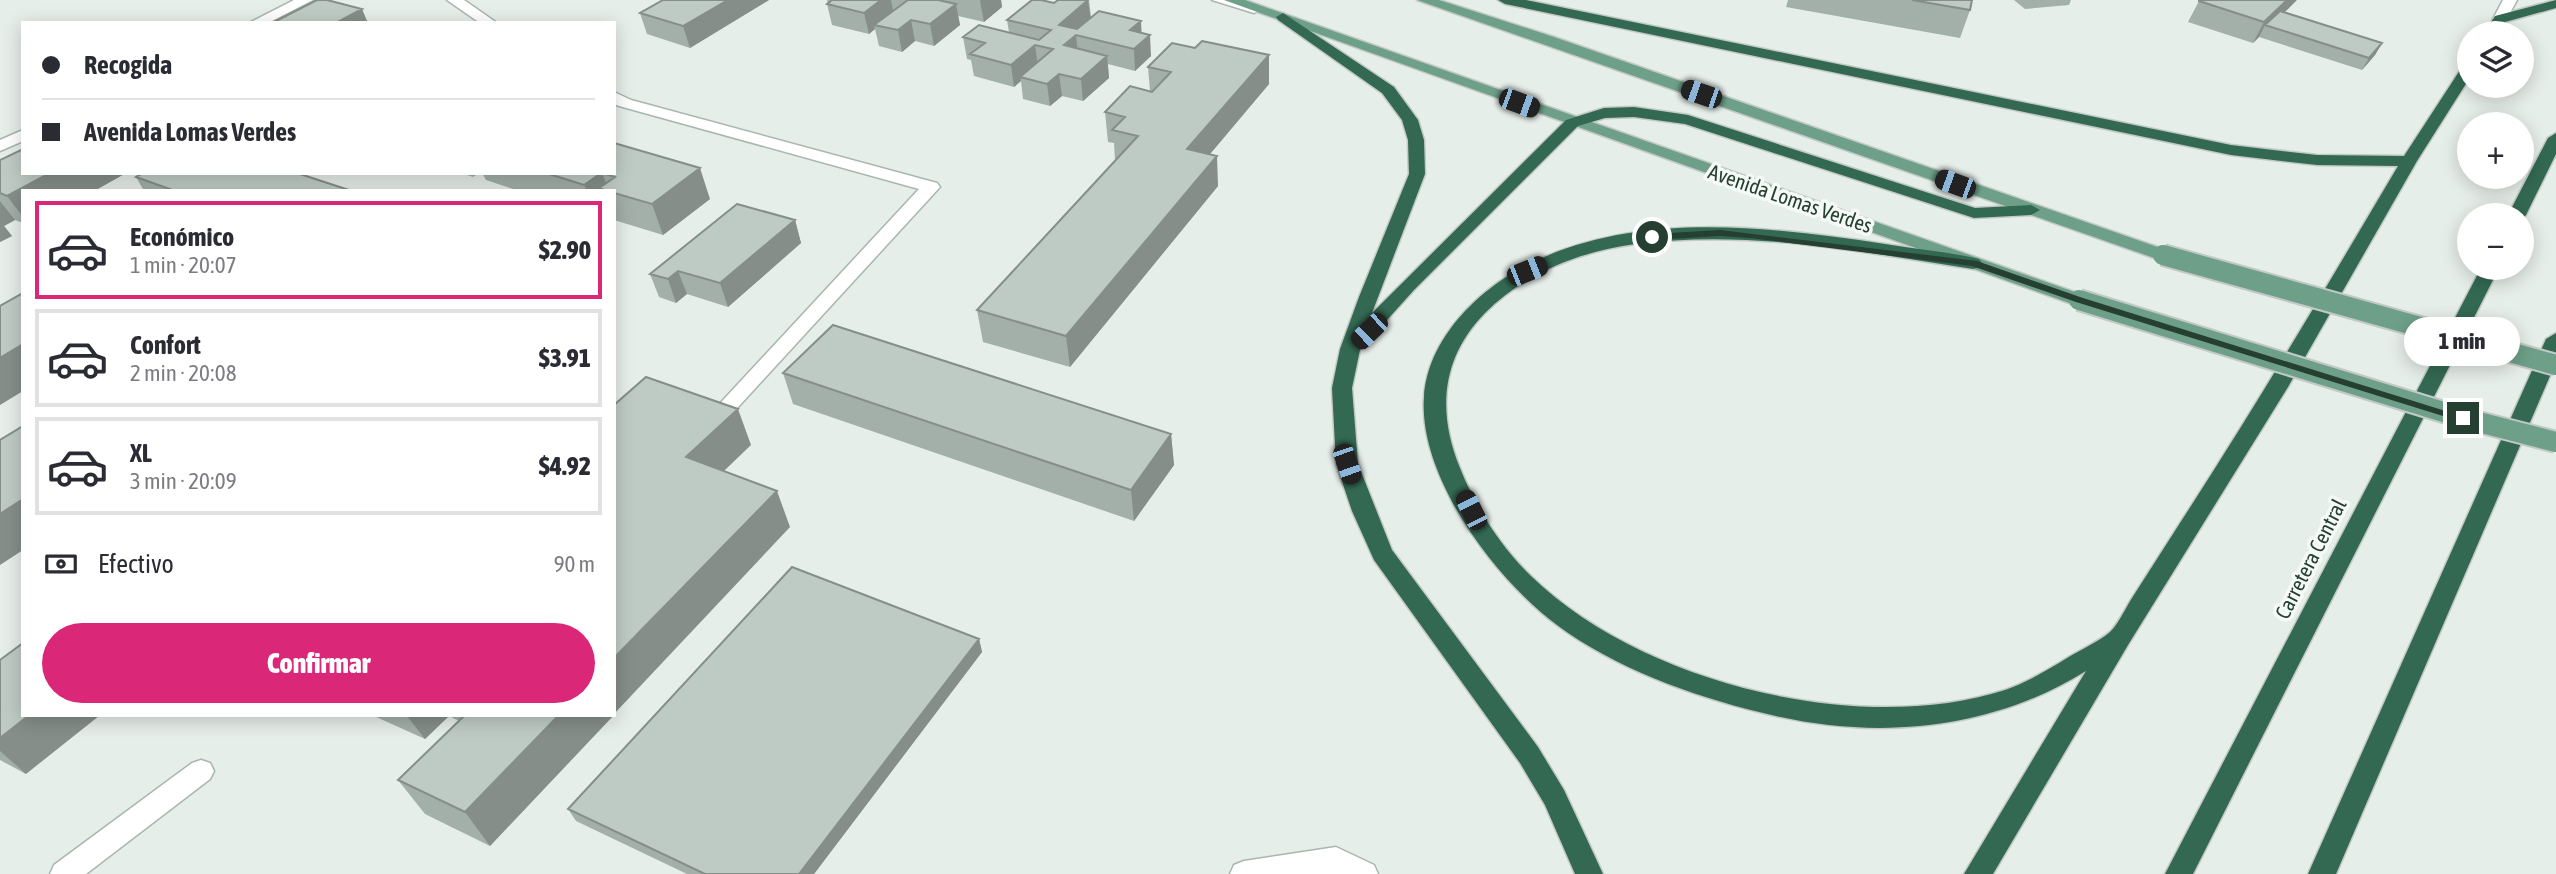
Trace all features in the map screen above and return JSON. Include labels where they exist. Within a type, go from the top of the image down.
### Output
[{"type":"highway","points":[[1505,0],[2231,150],[2317,160],[2409,161]]},
{"type":"highway","points":[[2500,19],[2556,4]]},
{"type":"highway","points":[[1283,17],[1388,90],[1410,120],[1416,140],[1417,174],[1350,349],[1342,388],[1347,464],[1382,554],[1529,755],[1555,798],[1589,874]]},
{"type":"highway","points":[[1978,874],[2119,638],[2278,387],[2409,161],[2457,86]]},
{"type":"highway","points":[[1350,349],[1407,286],[1572,122],[1604,113],[1634,112],[1688,120],[1974,213],[2031,210]]},
{"type":"highway","points":[[2523,203],[2556,138]]},
{"type":"highway","points":[[1973,263],[1806,241],[1720,233],[1615,242],[1556,259],[1527,271],[1501,289],[1465,324],[1448,352],[1434,395],[1437,426],[1447,464],[1480,528],[1506,564],[1542,598],[1590,635],[1697,685],[1744,699],[1793,711],[1860,719],[1972,708],[2007,699],[2041,684],[2119,638]]},
{"type":"highway","name":"Carretera Central","points":[[2179,874],[2484,280]]},
{"type":"highway","points":[[2322,874],[2556,339]]},
{"type":"main road","name":"Avenida Lomas Verdes","points":[[1231,0],[2079,300],[2463,418],[2556,442]]},
{"type":"main road","points":[[1424,0],[1549,40],[2163,255],[2556,365]]},
{"type":"street","points":[[260,21],[306,0]]},
{"type":"street","points":[[454,0],[488,21]]},
{"type":"street","points":[[1219,0],[1254,9]]},
{"type":"street","points":[[2500,19],[2510,0]]},
{"type":"street","points":[[616,98],[625,103],[931,187],[722,412]]},
{"type":"street","points":[[0,146],[21,136]]},
{"type":"street","points":[[64,874],[201,771]]},
{"type":"street","points":[[1244,874],[1336,859],[1364,874]]},
{"type":"building","points":[[317,0],[362,9],[340,21],[276,21]]},
{"type":"building","points":[[663,0],[728,0],[683,26],[640,13]]},
{"type":"building","points":[[832,0],[881,0],[864,13],[827,4]]},
{"type":"building","points":[[908,0],[938,0],[956,4],[930,24],[911,20],[898,30],[874,25]]},
{"type":"building","points":[[1032,0],[1054,3],[1058,0],[1088,0],[1059,25],[1077,29],[1099,11],[1141,21],[1130,30],[1150,35],[1134,49],[1076,35],[1064,45],[1107,56],[1081,79],[1059,74],[1047,84],[1020,77],[1053,49],[1035,45],[1011,65],[970,54],[985,43],[963,37],[979,25],[1039,40],[1051,30],[1007,20]]},
{"type":"building","points":[[1912,0],[1972,0],[1970,10]]},
{"type":"building","points":[[2199,0],[2287,0],[2264,22]]},
{"type":"building","points":[[2280,11],[2382,43],[2369,58],[2265,25]]},
{"type":"building","points":[[1202,41],[1269,55],[1187,149],[1217,156],[1066,336],[977,310],[1138,136],[1112,130],[1125,117],[1105,112],[1130,86],[1152,92],[1171,72],[1148,67],[1172,43],[1195,48]]},
{"type":"building","points":[[616,144],[700,168],[652,204],[616,194],[616,189],[599,188],[615,177],[609,175],[616,175]]},
{"type":"building","points":[[21,150],[21,175],[46,175],[7,196],[0,193],[0,160]]},
{"type":"building","points":[[303,175],[346,189],[169,189],[136,177]]},
{"type":"building","points":[[552,175],[598,175],[584,185]]},
{"type":"building","points":[[737,204],[795,220],[720,283],[678,271],[668,279],[650,274]]},
{"type":"building","points":[[21,294],[21,345],[0,358],[0,306]]},
{"type":"building","points":[[833,325],[1171,434],[1131,490],[783,373]]},
{"type":"building","points":[[646,377],[738,409],[686,457],[777,491],[616,656],[616,403]]},
{"type":"building","points":[[21,427],[21,500],[0,514],[0,440]]},
{"type":"building","points":[[792,567],[979,639],[799,874],[705,874],[568,809]]},
{"type":"building","points":[[21,644],[21,717],[27,717],[0,738],[0,660]]},
{"type":"building","points":[[463,717],[557,717],[465,812],[398,780]]},
{"type":"route","points":[[1652,237],[1720,233],[1750,235],[1973,263],[2079,300],[2463,418]]}]
